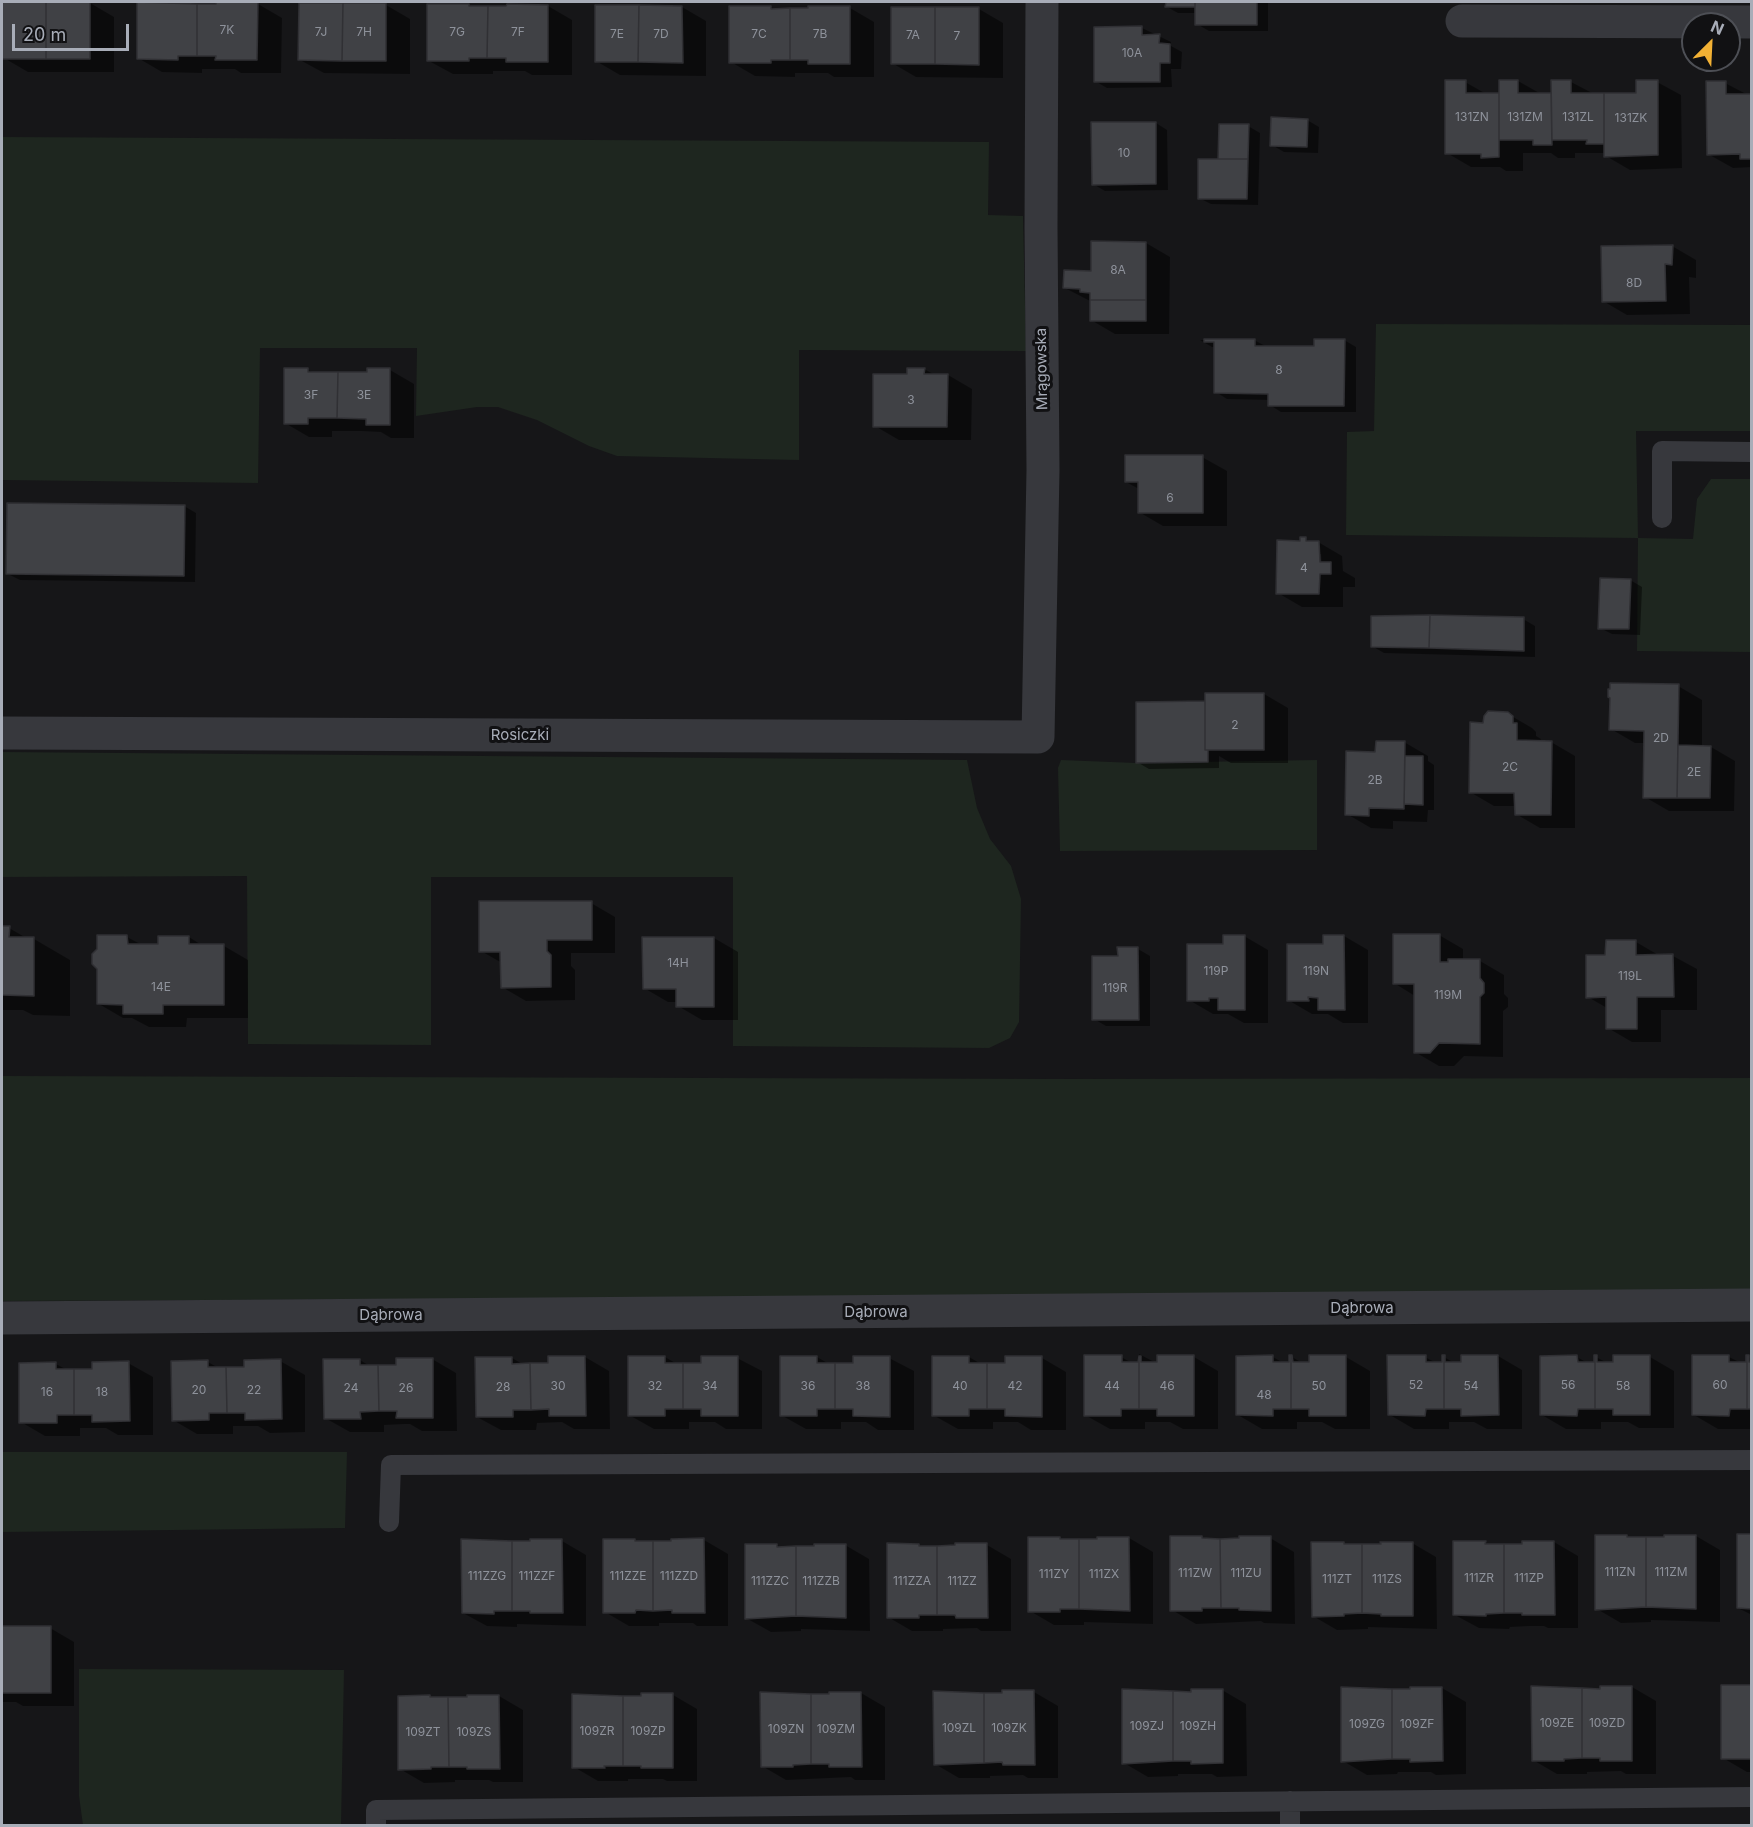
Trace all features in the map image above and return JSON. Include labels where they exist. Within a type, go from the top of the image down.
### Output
[{"type":"street","name":"Mrągowska","points":[[1038,737],[1043,470],[1042,2]]},
{"type":"street","points":[[1462,21],[1752,22]]},
{"type":"street","name":"Rosiczki","points":[[2,733],[1038,737]]},
{"type":"street","name":"Dąbrowa","points":[[2,1318],[1752,1305]]},
{"type":"lane","points":[[1662,518],[1662,451],[1752,452]]},
{"type":"lane","points":[[389,1522],[391,1465],[1752,1460]]},
{"type":"lane","points":[[376,1826],[376,1810],[1752,1797]]},
{"type":"lane","points":[[1290,1801],[1290,1826]]},
{"type":"shaded area","points":[[2,137],[989,142],[988,215],[1023,216],[1026,351],[799,350],[799,460],[617,456],[589,446],[537,420],[498,407],[477,407],[416,416],[417,348],[260,348],[258,483],[2,480]]},
{"type":"shaded area","points":[[1376,324],[1751,325],[1751,431],[1636,431],[1638,538],[1346,535],[1347,432],[1374,431]]},
{"type":"shaded area","points":[[1711,479],[1751,479],[1751,652],[1637,651],[1638,538],[1693,539],[1697,499]]},
{"type":"shaded area","points":[[2,752],[967,760],[977,808],[990,839],[1011,866],[1021,899],[1019,1022],[1010,1038],[989,1048],[733,1046],[733,877],[431,877],[431,1045],[248,1044],[247,876],[2,877]]},
{"type":"shaded area","points":[[1061,760],[1136,763],[1317,760],[1317,850],[1060,851],[1058,768]]},
{"type":"shaded area","points":[[2,1076],[1751,1078],[1751,1293],[2,1301]]},
{"type":"shaded area","points":[[2,1452],[347,1452],[345,1528],[2,1532]]},
{"type":"shaded area","points":[[79,1669],[344,1670],[341,1825],[83,1825],[79,1796]]},
{"type":"building","points":[[2,2],[46,2],[46,59],[2,59]]},
{"type":"building","points":[[46,2],[90,2],[90,59],[46,59]]},
{"type":"building","points":[[137,2],[197,4],[197,56],[178,56],[178,60],[137,59]]},
{"type":"building","points":[[216,2],[258,2],[257,60],[215,60],[216,56],[197,56],[197,4],[216,4]]},
{"type":"building","points":[[1166,2],[1195,2],[1195,7],[1165,7]]},
{"type":"building","points":[[1195,2],[1257,2],[1257,25],[1195,25]]},
{"type":"building","points":[[299,3],[343,3],[342,61],[298,60]]},
{"type":"building","points":[[343,3],[386,3],[386,61],[342,61]]},
{"type":"building","points":[[427,4],[488,6],[487,58],[469,58],[469,61],[427,61]]},
{"type":"building","points":[[507,4],[548,5],[548,62],[506,62],[506,58],[487,58],[488,6],[506,6]]},
{"type":"building","points":[[595,5],[639,5],[638,62],[595,62]]},
{"type":"building","points":[[639,5],[682,6],[683,63],[638,62]]},
{"type":"building","points":[[729,6],[790,8],[790,60],[771,60],[771,63],[729,63]]},
{"type":"building","points":[[808,6],[850,6],[850,64],[808,64],[808,60],[790,60],[790,8],[808,8]]},
{"type":"building","points":[[891,7],[935,7],[935,64],[891,64]]},
{"type":"building","points":[[935,7],[979,7],[979,65],[935,64]]},
{"type":"building","points":[[1142,26],[1142,35],[1160,34],[1159,43],[1170,44],[1170,63],[1160,63],[1160,82],[1094,82],[1094,27]]},
{"type":"building","points":[[1445,80],[1466,80],[1466,93],[1499,93],[1499,157],[1481,158],[1481,154],[1445,154]]},
{"type":"building","points":[[1499,80],[1518,80],[1518,93],[1551,93],[1552,145],[1533,145],[1533,140],[1499,140]]},
{"type":"building","points":[[1551,80],[1571,80],[1571,93],[1604,93],[1604,144],[1586,144],[1587,140],[1552,140]]},
{"type":"building","points":[[1636,80],[1658,80],[1658,155],[1604,157],[1604,93],[1636,93]]},
{"type":"building","points":[[1706,81],[1726,81],[1726,94],[1752,94],[1752,159],[1740,159],[1740,154],[1707,155]]},
{"type":"building","points":[[1271,117],[1308,119],[1307,147],[1270,146]]},
{"type":"building","points":[[1091,122],[1156,122],[1156,184],[1092,185]]},
{"type":"building","points":[[1219,124],[1249,124],[1248,159],[1218,159]]},
{"type":"building","points":[[1198,159],[1248,159],[1247,199],[1198,199]]},
{"type":"building","points":[[1091,241],[1146,242],[1146,300],[1090,300],[1090,293],[1080,292],[1080,289],[1063,288],[1064,270],[1091,271]]},
{"type":"building","points":[[1673,245],[1672,265],[1665,264],[1666,301],[1602,302],[1601,246]]},
{"type":"building","points":[[1090,300],[1146,300],[1146,321],[1090,321]]},
{"type":"building","points":[[1204,339],[1255,339],[1255,346],[1314,346],[1314,339],[1345,339],[1344,406],[1268,406],[1268,394],[1214,393],[1214,342],[1204,342]]},
{"type":"building","points":[[284,368],[308,368],[308,372],[338,372],[337,418],[308,418],[308,424],[284,424]]},
{"type":"building","points":[[367,368],[390,368],[390,425],[366,425],[366,419],[337,418],[338,372],[367,372]]},
{"type":"building","points":[[907,368],[925,368],[924,374],[948,374],[947,427],[873,427],[873,374],[907,374]]},
{"type":"building","points":[[1125,455],[1203,455],[1203,513],[1138,513],[1138,482],[1125,482]]},
{"type":"building","points":[[7,503],[185,505],[184,576],[6,574]]},
{"type":"building","points":[[1300,537],[1306,537],[1306,541],[1319,541],[1320,562],[1331,562],[1331,574],[1320,574],[1319,594],[1276,594],[1277,540],[1300,541]]},
{"type":"building","points":[[1600,578],[1631,579],[1629,629],[1598,629]]},
{"type":"building","points":[[1430,615],[1429,648],[1371,647],[1371,616]]},
{"type":"building","points":[[1430,615],[1524,617],[1524,651],[1429,648]]},
{"type":"building","points":[[1610,683],[1679,684],[1677,798],[1643,798],[1644,731],[1609,730],[1608,689],[1610,689]]},
{"type":"building","points":[[1205,693],[1264,693],[1264,750],[1205,750]]},
{"type":"building","points":[[1205,701],[1205,750],[1208,750],[1208,762],[1136,763],[1136,702]]},
{"type":"building","points":[[1488,711],[1508,712],[1513,716],[1513,723],[1517,723],[1517,740],[1552,741],[1551,815],[1515,815],[1514,793],[1469,793],[1470,722],[1483,723]]},
{"type":"building","points":[[1376,741],[1405,741],[1404,809],[1369,808],[1369,816],[1345,815],[1346,751],[1375,752]]},
{"type":"building","points":[[1678,745],[1711,746],[1710,798],[1677,798]]},
{"type":"building","points":[[1405,756],[1423,756],[1423,805],[1404,804]]},
{"type":"building","points":[[479,901],[592,901],[592,940],[547,940],[547,951],[551,955],[551,987],[501,988],[500,952],[479,952]]},
{"type":"building","points":[[2,926],[10,926],[9,937],[34,937],[34,996],[2,995]]},
{"type":"building","points":[[1393,934],[1440,934],[1440,962],[1448,962],[1448,959],[1480,959],[1480,978],[1484,983],[1484,993],[1480,997],[1480,1044],[1439,1043],[1430,1053],[1414,1053],[1414,984],[1393,984]]},
{"type":"building","points":[[97,935],[127,935],[128,944],[158,944],[158,936],[189,936],[189,944],[224,944],[224,1005],[163,1005],[163,1014],[123,1014],[123,1005],[97,1004],[97,969],[92,964],[92,954],[97,949]]},
{"type":"building","points":[[1223,935],[1245,935],[1245,1010],[1218,1010],[1218,998],[1209,998],[1209,1001],[1187,1001],[1187,944],[1223,944]]},
{"type":"building","points":[[1323,935],[1344,935],[1345,1010],[1318,1010],[1318,998],[1308,997],[1309,1001],[1287,1001],[1287,944],[1323,944]]},
{"type":"building","points":[[642,937],[714,937],[714,1007],[676,1007],[676,989],[643,989]]},
{"type":"building","points":[[1606,940],[1636,940],[1636,955],[1673,954],[1674,997],[1637,997],[1637,1029],[1606,1029],[1606,997],[1586,998],[1586,955],[1605,955]]},
{"type":"building","points":[[1117,947],[1138,947],[1139,1020],[1092,1020],[1092,956],[1118,956]]},
{"type":"building","points":[[1084,1355],[1122,1355],[1122,1362],[1138,1362],[1139,1356],[1139,1409],[1121,1409],[1121,1416],[1084,1416]]},
{"type":"building","points":[[1157,1355],[1194,1355],[1194,1416],[1157,1416],[1157,1409],[1139,1409],[1139,1356],[1141,1356],[1141,1362],[1157,1362]]},
{"type":"building","points":[[1273,1355],[1273,1362],[1289,1362],[1289,1355],[1291,1355],[1291,1409],[1273,1409],[1273,1416],[1236,1415],[1236,1356]]},
{"type":"building","points":[[1291,1355],[1293,1362],[1309,1362],[1309,1355],[1346,1355],[1346,1416],[1309,1416],[1309,1409],[1291,1409]]},
{"type":"building","points":[[1387,1355],[1426,1355],[1426,1362],[1442,1362],[1442,1355],[1444,1355],[1444,1409],[1426,1409],[1425,1416],[1388,1415]]},
{"type":"building","points":[[1444,1355],[1445,1362],[1461,1362],[1461,1355],[1498,1355],[1499,1415],[1461,1416],[1461,1409],[1444,1409]]},
{"type":"building","points":[[1577,1355],[1578,1362],[1594,1362],[1595,1355],[1595,1409],[1578,1409],[1577,1416],[1540,1415],[1540,1356]]},
{"type":"building","points":[[1595,1355],[1597,1355],[1597,1362],[1613,1362],[1613,1355],[1650,1355],[1650,1415],[1613,1415],[1613,1409],[1595,1409]]},
{"type":"building","points":[[1692,1355],[1729,1355],[1729,1362],[1746,1362],[1747,1355],[1747,1409],[1730,1409],[1729,1416],[1692,1415]]},
{"type":"building","points":[[1747,1355],[1749,1355],[1749,1362],[1752,1362],[1752,1409],[1747,1409]]},
{"type":"building","points":[[548,1356],[585,1356],[586,1416],[549,1416],[549,1409],[531,1410],[530,1363],[548,1363]]},
{"type":"building","points":[[628,1356],[665,1356],[665,1363],[683,1363],[683,1409],[665,1409],[665,1416],[628,1416]]},
{"type":"building","points":[[701,1356],[738,1356],[738,1416],[701,1416],[701,1409],[683,1409],[683,1363],[701,1363]]},
{"type":"building","points":[[780,1356],[817,1356],[817,1363],[835,1363],[835,1409],[817,1409],[817,1416],[780,1416]]},
{"type":"building","points":[[853,1356],[890,1356],[890,1417],[853,1416],[853,1409],[835,1409],[835,1363],[853,1363]]},
{"type":"building","points":[[932,1356],[969,1356],[969,1363],[987,1363],[987,1409],[969,1409],[969,1416],[932,1416]]},
{"type":"building","points":[[1005,1356],[1042,1356],[1042,1417],[1005,1416],[1005,1409],[987,1409],[987,1363],[1005,1363]]},
{"type":"building","points":[[475,1357],[512,1357],[512,1364],[530,1363],[531,1410],[513,1410],[513,1417],[476,1417]]},
{"type":"building","points":[[396,1358],[433,1358],[433,1418],[396,1418],[397,1411],[379,1411],[378,1365],[396,1365]]},
{"type":"building","points":[[281,1359],[282,1419],[245,1420],[245,1413],[227,1413],[226,1367],[244,1367],[244,1360]]},
{"type":"building","points":[[323,1359],[360,1359],[360,1365],[378,1365],[379,1411],[360,1412],[361,1419],[324,1419]]},
{"type":"building","points":[[208,1360],[208,1367],[226,1367],[227,1413],[209,1413],[209,1420],[172,1421],[171,1361]]},
{"type":"building","points":[[129,1361],[130,1421],[92,1422],[92,1415],[74,1415],[74,1369],[92,1369],[92,1362]]},
{"type":"building","points":[[56,1362],[56,1369],[74,1369],[74,1415],[57,1415],[57,1423],[19,1423],[19,1363]]},
{"type":"building","points":[[1737,1534],[1752,1534],[1752,1609],[1737,1608]]},
{"type":"building","points":[[1595,1535],[1646,1537],[1646,1607],[1595,1610]]},
{"type":"building","points":[[1664,1535],[1696,1535],[1696,1609],[1646,1607],[1646,1537],[1664,1537]]},
{"type":"building","points":[[1170,1536],[1202,1536],[1202,1538],[1220,1539],[1221,1608],[1202,1608],[1202,1611],[1170,1611]]},
{"type":"building","points":[[1239,1536],[1271,1536],[1271,1611],[1221,1608],[1220,1539],[1239,1538]]},
{"type":"building","points":[[1028,1537],[1079,1539],[1079,1609],[1060,1609],[1060,1612],[1028,1612]]},
{"type":"building","points":[[1097,1537],[1129,1537],[1130,1611],[1079,1609],[1079,1539],[1097,1539]]},
{"type":"building","points":[[704,1538],[705,1613],[653,1611],[653,1541]]},
{"type":"building","points":[[461,1539],[512,1541],[512,1611],[494,1611],[494,1614],[462,1613]]},
{"type":"building","points":[[530,1539],[562,1539],[563,1613],[512,1611],[512,1541],[530,1541]]},
{"type":"building","points":[[603,1539],[653,1541],[653,1611],[603,1613]]},
{"type":"building","points":[[1453,1541],[1486,1541],[1485,1544],[1504,1544],[1504,1613],[1486,1614],[1486,1616],[1453,1615]]},
{"type":"building","points":[[1522,1541],[1554,1541],[1555,1615],[1504,1613],[1504,1544],[1522,1544]]},
{"type":"building","points":[[1311,1542],[1362,1544],[1362,1613],[1312,1617]]},
{"type":"building","points":[[1380,1542],[1413,1542],[1413,1616],[1381,1616],[1381,1614],[1362,1613],[1362,1544],[1381,1544]]},
{"type":"building","points":[[887,1543],[937,1546],[937,1615],[919,1615],[919,1618],[887,1618]]},
{"type":"building","points":[[955,1543],[987,1543],[988,1618],[956,1618],[955,1615],[937,1615],[937,1546],[955,1545]]},
{"type":"building","points":[[745,1544],[796,1546],[796,1616],[745,1619]]},
{"type":"building","points":[[814,1544],[846,1544],[846,1618],[796,1616],[796,1546],[814,1546]]},
{"type":"building","points":[[2,1626],[51,1626],[51,1693],[2,1693]]},
{"type":"building","points":[[1721,1685],[1752,1685],[1752,1759],[1721,1759]]},
{"type":"building","points":[[1531,1686],[1582,1688],[1582,1758],[1564,1759],[1564,1761],[1532,1761]]},
{"type":"building","points":[[1600,1686],[1632,1686],[1632,1761],[1600,1761],[1600,1758],[1582,1758],[1582,1688],[1600,1689]]},
{"type":"building","points":[[1341,1687],[1392,1689],[1392,1759],[1341,1762]]},
{"type":"building","points":[[1410,1687],[1442,1687],[1443,1761],[1410,1762],[1410,1759],[1392,1759],[1392,1689],[1410,1689]]},
{"type":"building","points":[[1122,1689],[1173,1691],[1173,1761],[1122,1764]]},
{"type":"building","points":[[1191,1689],[1223,1689],[1223,1763],[1191,1764],[1191,1761],[1173,1761],[1173,1691],[1191,1692]]},
{"type":"building","points":[[1002,1690],[1034,1690],[1035,1765],[984,1763],[984,1693],[1002,1693]]},
{"type":"building","points":[[933,1691],[984,1693],[984,1763],[934,1765]]},
{"type":"building","points":[[760,1692],[811,1694],[811,1764],[793,1765],[793,1767],[761,1767]]},
{"type":"building","points":[[829,1692],[861,1692],[862,1767],[829,1767],[829,1764],[811,1764],[811,1694],[829,1694]]},
{"type":"building","points":[[641,1693],[673,1693],[673,1768],[623,1766],[623,1696],[641,1696]]},
{"type":"building","points":[[572,1694],[623,1696],[623,1766],[572,1768]]},
{"type":"building","points":[[430,1695],[430,1697],[448,1697],[449,1767],[398,1770],[398,1696]]},
{"type":"building","points":[[467,1695],[499,1695],[500,1769],[449,1767],[448,1697],[467,1697]]}]
